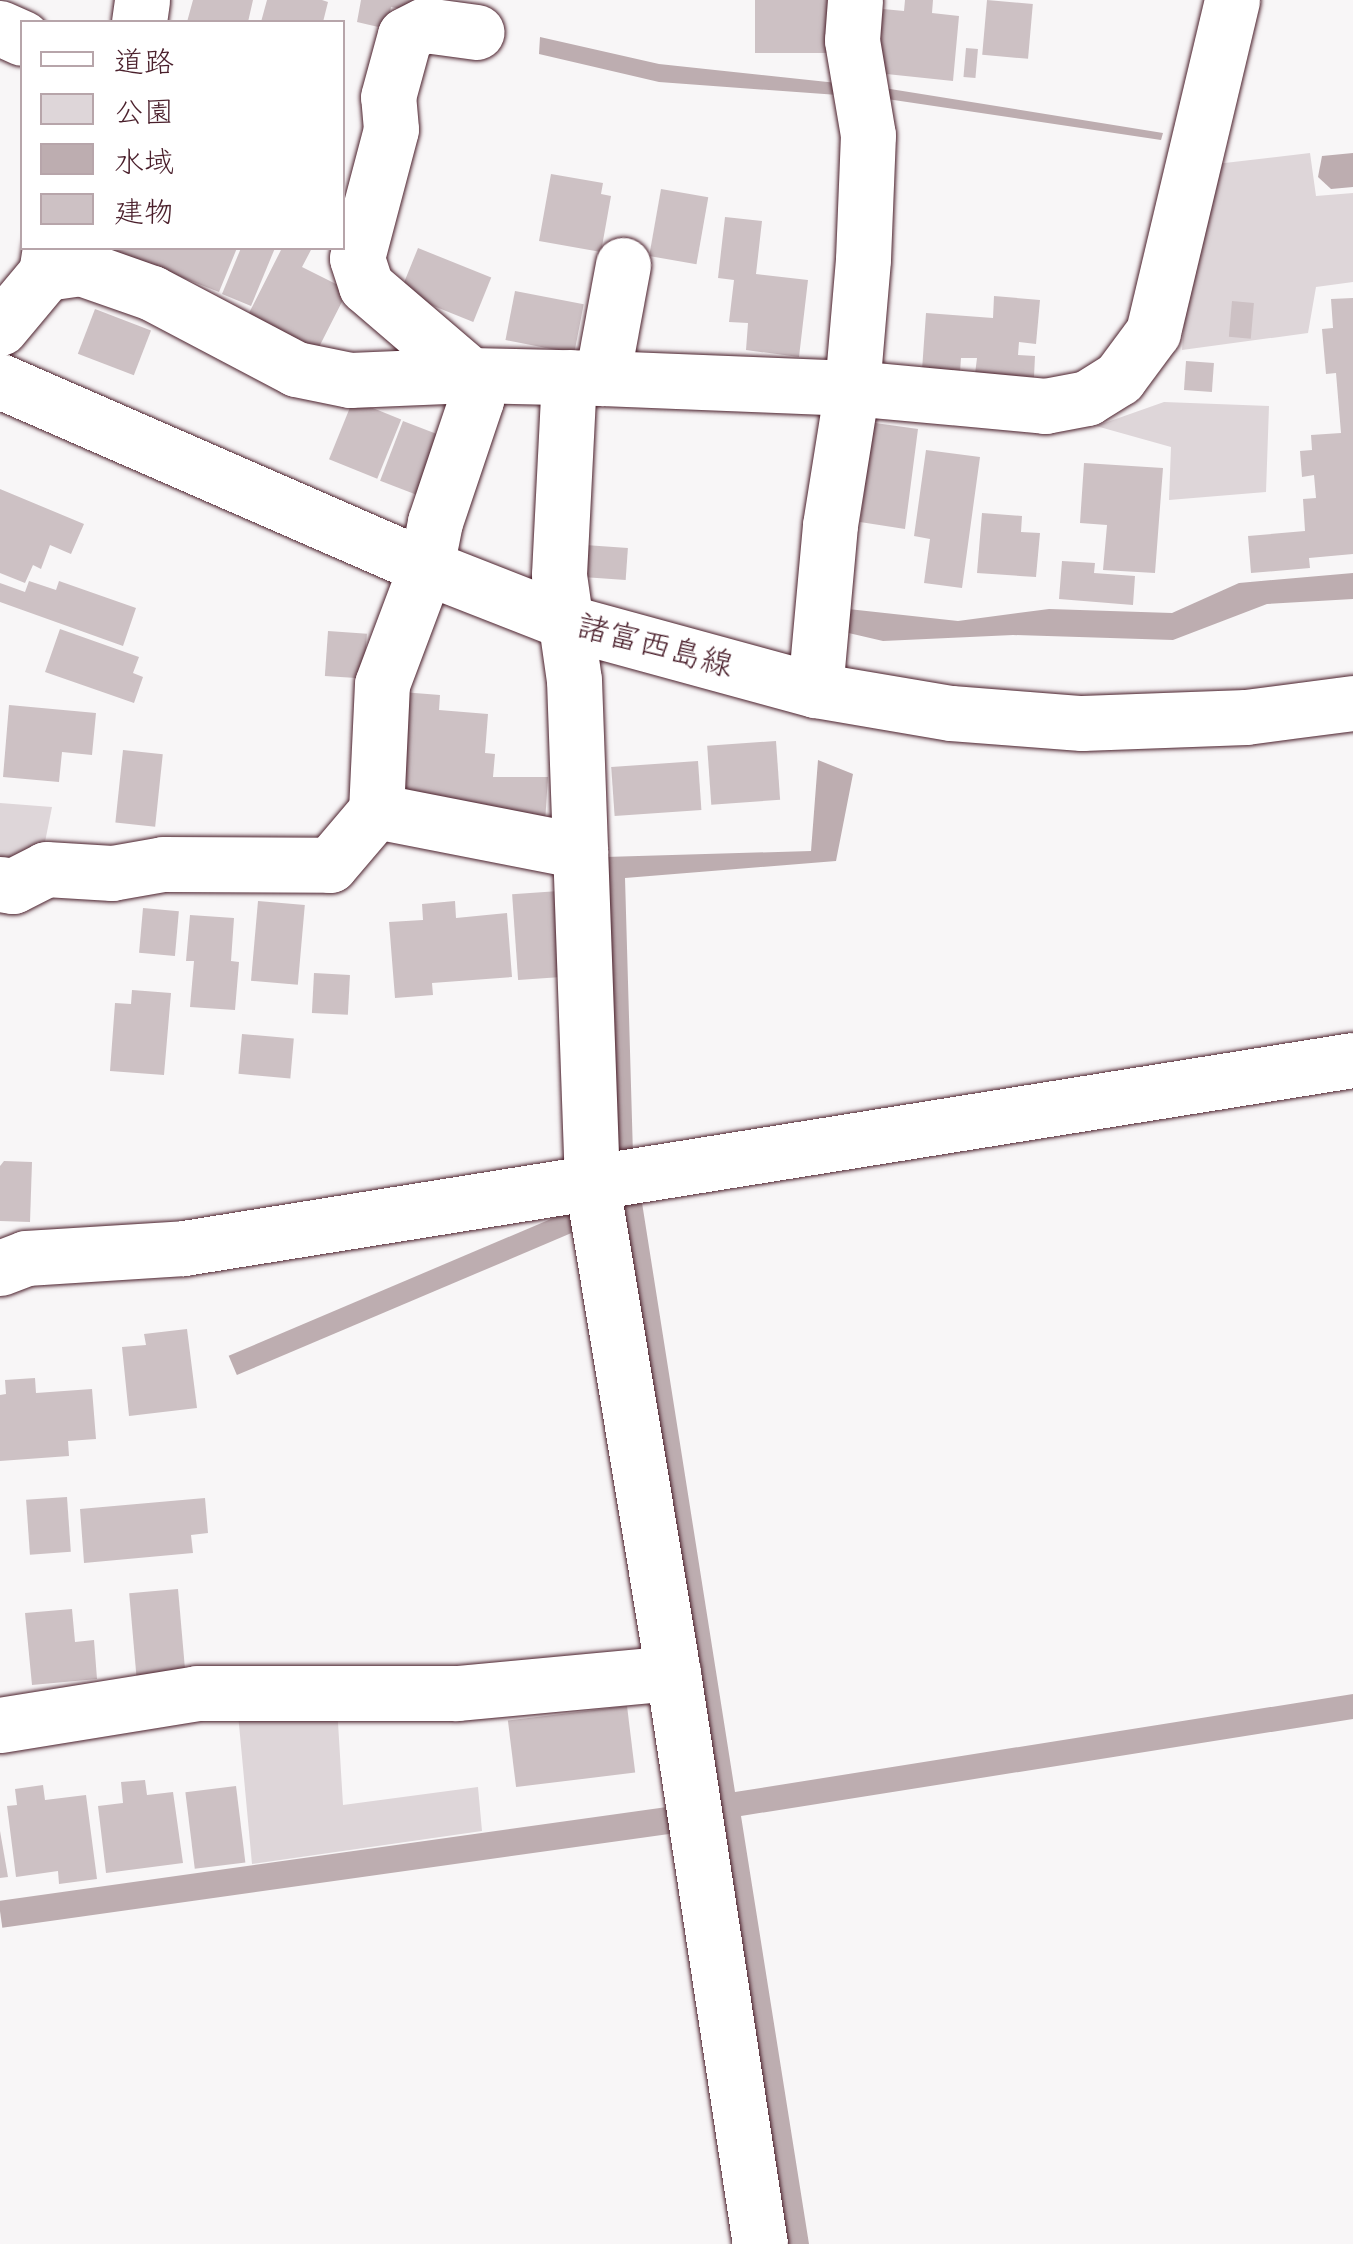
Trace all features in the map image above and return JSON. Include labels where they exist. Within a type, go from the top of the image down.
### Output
[{"type":"street","points":[[816,690],[830,525],[852,388],[868,135],[852,40],[855,0]]},
{"type":"street","points":[[0,328],[48,260],[152,293],[296,369],[350,380],[470,375],[586,378],[852,388],[1045,406],[1087,398],[1119,378],[1154,332],[1232,0]]},
{"type":"street","points":[[0,884],[13,886],[46,869],[112,872],[163,864],[330,865],[376,811],[382,684],[426,567],[476,400],[470,375],[366,286],[357,258],[391,129],[366,95],[405,35],[425,24],[478,32]]},
{"type":"street","points":[[624,265],[586,378],[559,575],[574,680],[592,1184],[673,1673],[760,2244]]},
{"type":"street","name":"諸富西島線","points":[[0,381],[426,567],[566,622],[816,690],[952,713],[1082,722],[1246,717],[1353,703]]},
{"type":"street","points":[[376,811],[580,851]]},
{"type":"street","points":[[0,1268],[26,1258],[184,1248],[1353,1060]]},
{"type":"street","points":[[0,1726],[197,1693],[457,1693],[673,1673]]},
{"type":"green space","points":[[1310,153],[1316,196],[1353,193],[1353,282],[1316,287],[1308,333],[1182,350],[1187,284],[1216,164]]},
{"type":"green space","points":[[1164,402],[1269,406],[1266,492],[1169,500],[1171,447],[1096,426]]},
{"type":"green space","points":[[0,803],[52,807],[42,857],[0,872]]},
{"type":"green space","points":[[337,1706],[343,1805],[478,1787],[482,1831],[252,1864],[238,1714]]},
{"type":"water","points":[[540,37],[659,64],[837,83],[838,95],[659,82],[539,54]]},
{"type":"water","points":[[884,88],[1163,133],[1161,140],[887,99]]},
{"type":"water","points":[[1353,153],[1353,187],[1331,189],[1318,177],[1322,156]]},
{"type":"water","points":[[1353,573],[1353,599],[1267,604],[1173,640],[1013,635],[883,641],[840,631],[839,608],[958,621],[1049,609],[1172,613],[1239,583]]},
{"type":"water","points":[[818,760],[853,774],[836,861],[625,878],[633,1155],[611,1154],[605,857],[811,851]]},
{"type":"water","points":[[640,1190],[735,1792],[1353,1694],[1353,1719],[741,1816],[809,2244],[787,2244],[620,1194]]},
{"type":"water","points":[[572,1210],[580,1229],[237,1375],[229,1356]]},
{"type":"water","points":[[667,1807],[671,1834],[2,1928],[0,1901]]},
{"type":"building","points":[[193,0],[253,0],[248,20],[188,20]]},
{"type":"building","points":[[267,0],[328,2],[324,20],[262,20]]},
{"type":"building","points":[[361,0],[415,0],[412,11],[391,7],[387,29],[357,22]]},
{"type":"building","points":[[755,0],[838,0],[838,53],[755,53]]},
{"type":"building","points":[[905,0],[933,0],[932,13],[959,16],[953,81],[877,73],[883,9],[904,11]]},
{"type":"building","points":[[987,0],[1033,4],[1028,59],[982,55]]},
{"type":"building","points":[[966,48],[978,49],[975,78],[963,77]]},
{"type":"building","points":[[551,174],[603,183],[601,194],[611,196],[601,252],[539,241]]},
{"type":"building","points":[[661,189],[708,197],[696,264],[649,256]]},
{"type":"building","points":[[725,217],[762,221],[756,274],[808,280],[799,357],[746,350],[748,323],[729,322],[734,280],[718,278]]},
{"type":"building","points":[[418,248],[491,278],[473,322],[400,293]]},
{"type":"building","points":[[112,250],[236,250],[219,292]]},
{"type":"building","points":[[240,250],[274,250],[251,306],[222,294]]},
{"type":"building","points":[[281,250],[311,250],[302,267],[348,290],[318,349],[248,315]]},
{"type":"building","points":[[515,291],[584,304],[574,353],[505,340]]},
{"type":"building","points":[[994,296],[1040,300],[1036,344],[1019,342],[1018,355],[1035,356],[1034,377],[975,374],[977,358],[961,358],[960,372],[922,370],[926,313],[993,318]]},
{"type":"building","points":[[1353,298],[1353,554],[1309,558],[1310,568],[1251,573],[1248,536],[1305,531],[1303,499],[1316,498],[1314,475],[1302,477],[1300,451],[1312,450],[1311,435],[1341,433],[1336,373],[1326,374],[1322,329],[1333,328],[1331,299]]},
{"type":"building","points":[[1232,301],[1254,303],[1251,339],[1229,337]]},
{"type":"building","points":[[95,309],[151,331],[134,375],[78,354]]},
{"type":"building","points":[[1186,361],[1214,363],[1212,392],[1184,390]]},
{"type":"building","points":[[353,400],[401,419],[377,479],[329,459]]},
{"type":"building","points":[[403,421],[454,441],[431,500],[380,481]]},
{"type":"building","points":[[861,421],[918,429],[905,529],[860,522],[865,487],[852,485]]},
{"type":"building","points":[[926,450],[980,457],[962,588],[924,583],[930,539],[914,536]]},
{"type":"building","points":[[1084,463],[1163,468],[1155,573],[1103,570],[1107,525],[1080,523]]},
{"type":"building","points":[[0,489],[84,524],[71,554],[50,545],[41,569],[33,565],[25,583],[0,573]]},
{"type":"building","points":[[982,513],[1022,516],[1021,532],[1040,533],[1036,577],[977,573]]},
{"type":"building","points":[[585,545],[628,548],[626,580],[583,577]]},
{"type":"building","points":[[1062,561],[1095,563],[1094,573],[1135,576],[1133,605],[1059,599]]},
{"type":"building","points":[[29,581],[56,590],[59,581],[136,608],[123,646],[0,602],[0,583],[25,592]]},
{"type":"building","points":[[60,629],[139,657],[133,673],[143,677],[134,703],[45,672]]},
{"type":"building","points":[[328,631],[367,634],[364,679],[325,676]]},
{"type":"building","points":[[402,692],[440,695],[439,710],[488,714],[485,753],[495,754],[493,777],[548,777],[545,823],[393,796]]},
{"type":"building","points":[[9,705],[96,713],[92,755],[62,752],[59,782],[3,777]]},
{"type":"building","points":[[776,741],[780,800],[711,805],[707,746]]},
{"type":"building","points":[[123,750],[163,754],[155,827],[115,823]]},
{"type":"building","points":[[698,761],[701,810],[615,816],[611,767]]},
{"type":"building","points":[[559,891],[565,977],[518,980],[512,894]]},
{"type":"building","points":[[258,901],[305,905],[298,985],[251,981]]},
{"type":"building","points":[[455,901],[456,918],[507,913],[512,977],[432,983],[433,995],[395,998],[389,922],[423,920],[422,904]]},
{"type":"building","points":[[143,908],[179,911],[175,956],[139,953]]},
{"type":"building","points":[[190,915],[234,918],[231,961],[239,962],[235,1010],[190,1007],[194,961],[186,961]]},
{"type":"building","points":[[314,973],[350,975],[348,1015],[312,1013]]},
{"type":"building","points":[[132,990],[171,993],[164,1075],[110,1071],[115,1003],[131,1004]]},
{"type":"building","points":[[242,1034],[294,1039],[290,1078],[239,1074]]},
{"type":"building","points":[[4,1161],[32,1162],[30,1222],[0,1221],[0,1166]]},
{"type":"building","points":[[187,1329],[197,1408],[129,1416],[122,1347],[146,1345],[144,1334]]},
{"type":"building","points":[[35,1378],[36,1393],[92,1389],[96,1439],[68,1441],[69,1456],[0,1461],[0,1395],[6,1394],[5,1380]]},
{"type":"building","points":[[67,1497],[71,1552],[30,1555],[26,1500]]},
{"type":"building","points":[[205,1498],[208,1533],[191,1535],[193,1553],[84,1563],[80,1509]]},
{"type":"building","points":[[178,1589],[185,1675],[137,1679],[129,1593]]},
{"type":"building","points":[[72,1609],[75,1642],[94,1640],[97,1679],[32,1685],[25,1613]]},
{"type":"building","points":[[627,1706],[635,1773],[516,1787],[508,1721]]},
{"type":"building","points":[[145,1780],[147,1795],[173,1792],[183,1863],[106,1873],[98,1806],[123,1803],[121,1782]]},
{"type":"building","points":[[43,1785],[45,1800],[86,1795],[97,1879],[59,1884],[58,1871],[16,1877],[7,1806],[17,1805],[15,1789]]},
{"type":"building","points":[[236,1786],[245,1862],[195,1869],[185,1792]]},
{"type":"building","points":[[0,1831],[8,1877],[0,1878]]}]
